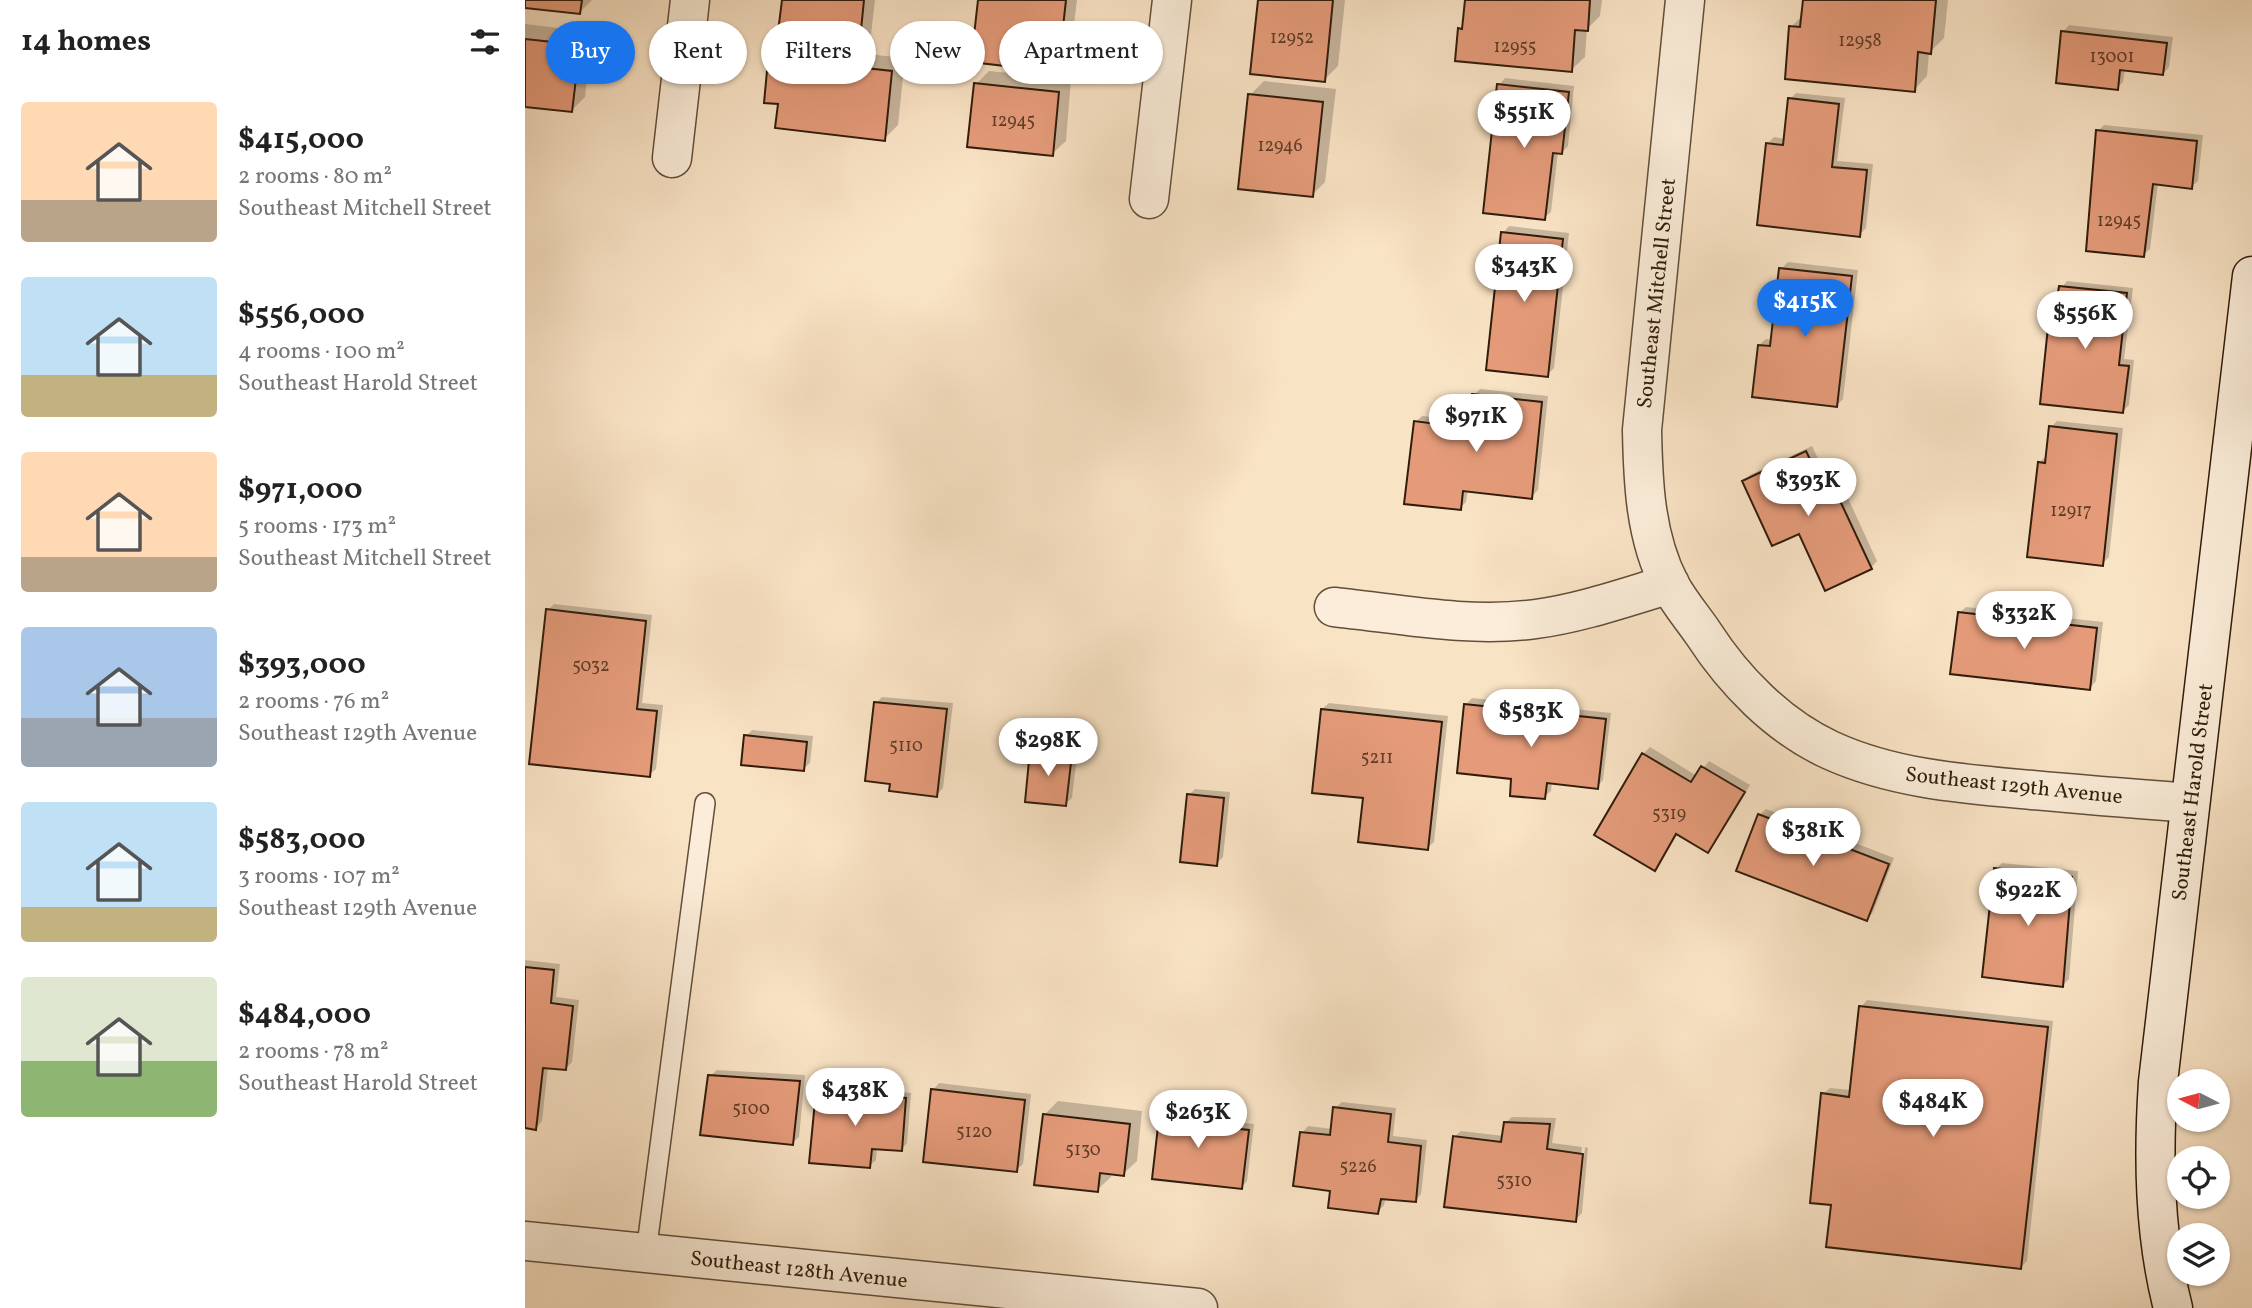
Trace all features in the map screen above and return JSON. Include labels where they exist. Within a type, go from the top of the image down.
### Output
[{"type":"street","points":[[672,158],[690,0]]},
{"type":"street","points":[[1149,199],[1172,0]]},
{"type":"street","name":"Southeast Mitchell Street","points":[[1670,584],[1653,537],[1643,489],[1642,430],[1685,0]]},
{"type":"street","name":"Southeast Harold Street","points":[[2173,1308],[2158,1214],[2154,1161],[2155,1127],[2252,276]]},
{"type":"street","points":[[1334,607],[1484,623],[1575,612],[1670,584]]},
{"type":"street","name":"Southeast 129th Avenue","points":[[1670,584],[1713,648],[1751,693],[1792,728],[1831,750],[1897,773],[1963,784],[2190,803]]},
{"type":"street","name":"Southeast 128th Avenue","points":[[525,1241],[1191,1308]]},
{"type":"lane","points":[[646,1253],[705,803]]},
{"type":"building","points":[[525,0],[582,0],[580,14],[525,8]]},
{"type":"building","points":[[782,0],[864,0],[862,21],[779,21]]},
{"type":"building","points":[[978,0],[1066,0],[1064,21],[999,21],[999,65],[985,64],[985,21],[976,21]]},
{"type":"building","points":[[1258,0],[1333,0],[1325,82],[1250,74]]},
{"type":"building","points":[[1465,0],[1590,0],[1588,31],[1575,30],[1572,72],[1455,61],[1458,28],[1462,29]]},
{"type":"building","points":[[1803,0],[1936,0],[1931,54],[1918,52],[1915,92],[1785,79],[1789,26],[1800,27]]},
{"type":"building","points":[[2061,31],[2167,43],[2163,75],[2120,70],[2118,90],[2056,83]]},
{"type":"building","points":[[525,39],[546,41],[546,84],[575,84],[572,112],[525,107]]},
{"type":"building","points":[[876,69],[890,71],[885,141],[775,128],[778,104],[764,103],[766,84],[876,84]]},
{"type":"building","points":[[974,84],[1059,92],[1053,156],[967,147]]},
{"type":"building","points":[[1497,84],[1569,92],[1562,154],[1553,153],[1545,220],[1483,213]]},
{"type":"building","points":[[1248,94],[1323,102],[1313,197],[1238,189]]},
{"type":"building","points":[[1788,98],[1839,104],[1832,167],[1867,170],[1860,237],[1757,225],[1766,143],[1783,145]]},
{"type":"building","points":[[2096,130],[2197,141],[2192,189],[2153,184],[2144,257],[2086,251]]},
{"type":"building","points":[[1501,232],[1563,239],[1548,377],[1486,370]]},
{"type":"building","points":[[1779,268],[1852,276],[1837,407],[1752,397],[1758,345],[1770,346]]},
{"type":"building","points":[[2059,286],[2127,293],[2119,365],[2129,366],[2123,413],[2040,404],[2051,298],[2057,299]]},
{"type":"building","points":[[1472,394],[1542,402],[1532,499],[1463,491],[1461,510],[1404,504],[1414,421],[1468,428]]},
{"type":"building","points":[[2049,426],[2117,434],[2103,566],[2027,557],[2038,462],[2045,463]]},
{"type":"building","points":[[1806,451],[1819,478],[1827,473],[1872,569],[1825,591],[1799,534],[1772,546],[1742,481]]},
{"type":"building","points":[[546,609],[646,621],[637,709],[657,711],[650,777],[529,764]]},
{"type":"building","points":[[1958,612],[2097,628],[2090,690],[1950,674]]},
{"type":"building","points":[[874,702],[947,709],[937,797],[889,791],[890,784],[865,781]]},
{"type":"building","points":[[1464,704],[1606,719],[1598,789],[1547,783],[1545,799],[1510,796],[1511,779],[1457,773]]},
{"type":"building","points":[[1321,709],[1442,722],[1428,850],[1358,842],[1363,798],[1312,793]]},
{"type":"building","points":[[744,735],[807,742],[804,771],[741,765]]},
{"type":"building","points":[[1030,750],[1072,754],[1066,806],[1025,802]]},
{"type":"building","points":[[1642,753],[1691,782],[1701,766],[1745,792],[1708,853],[1676,834],[1655,871],[1594,835]]},
{"type":"building","points":[[1187,794],[1224,798],[1217,866],[1180,862]]},
{"type":"building","points":[[1758,814],[1889,864],[1867,921],[1736,871]]},
{"type":"building","points":[[1994,868],[2072,877],[2063,987],[1982,977]]},
{"type":"building","points":[[525,967],[554,970],[551,1003],[573,1006],[566,1070],[543,1068],[536,1130],[525,1128]]},
{"type":"building","points":[[1859,1006],[2048,1027],[2021,1269],[1826,1247],[1831,1205],[1810,1203],[1821,1093],[1849,1097]]},
{"type":"building","points":[[708,1075],[800,1081],[793,1145],[700,1135]]},
{"type":"building","points":[[931,1089],[1025,1100],[1017,1172],[923,1162]]},
{"type":"building","points":[[816,1091],[906,1098],[902,1151],[872,1149],[870,1168],[809,1163]]},
{"type":"building","points":[[1161,1100],[1195,1104],[1193,1124],[1249,1130],[1242,1189],[1152,1179]]},
{"type":"building","points":[[1333,1107],[1391,1114],[1388,1142],[1421,1146],[1416,1202],[1381,1199],[1378,1214],[1328,1208],[1330,1191],[1293,1186],[1300,1132],[1330,1135]]},
{"type":"building","points":[[1043,1114],[1130,1124],[1124,1176],[1100,1173],[1098,1192],[1034,1185]]},
{"type":"building","points":[[1504,1122],[1550,1124],[1547,1149],[1583,1154],[1576,1222],[1444,1207],[1453,1136],[1501,1142]]}]
